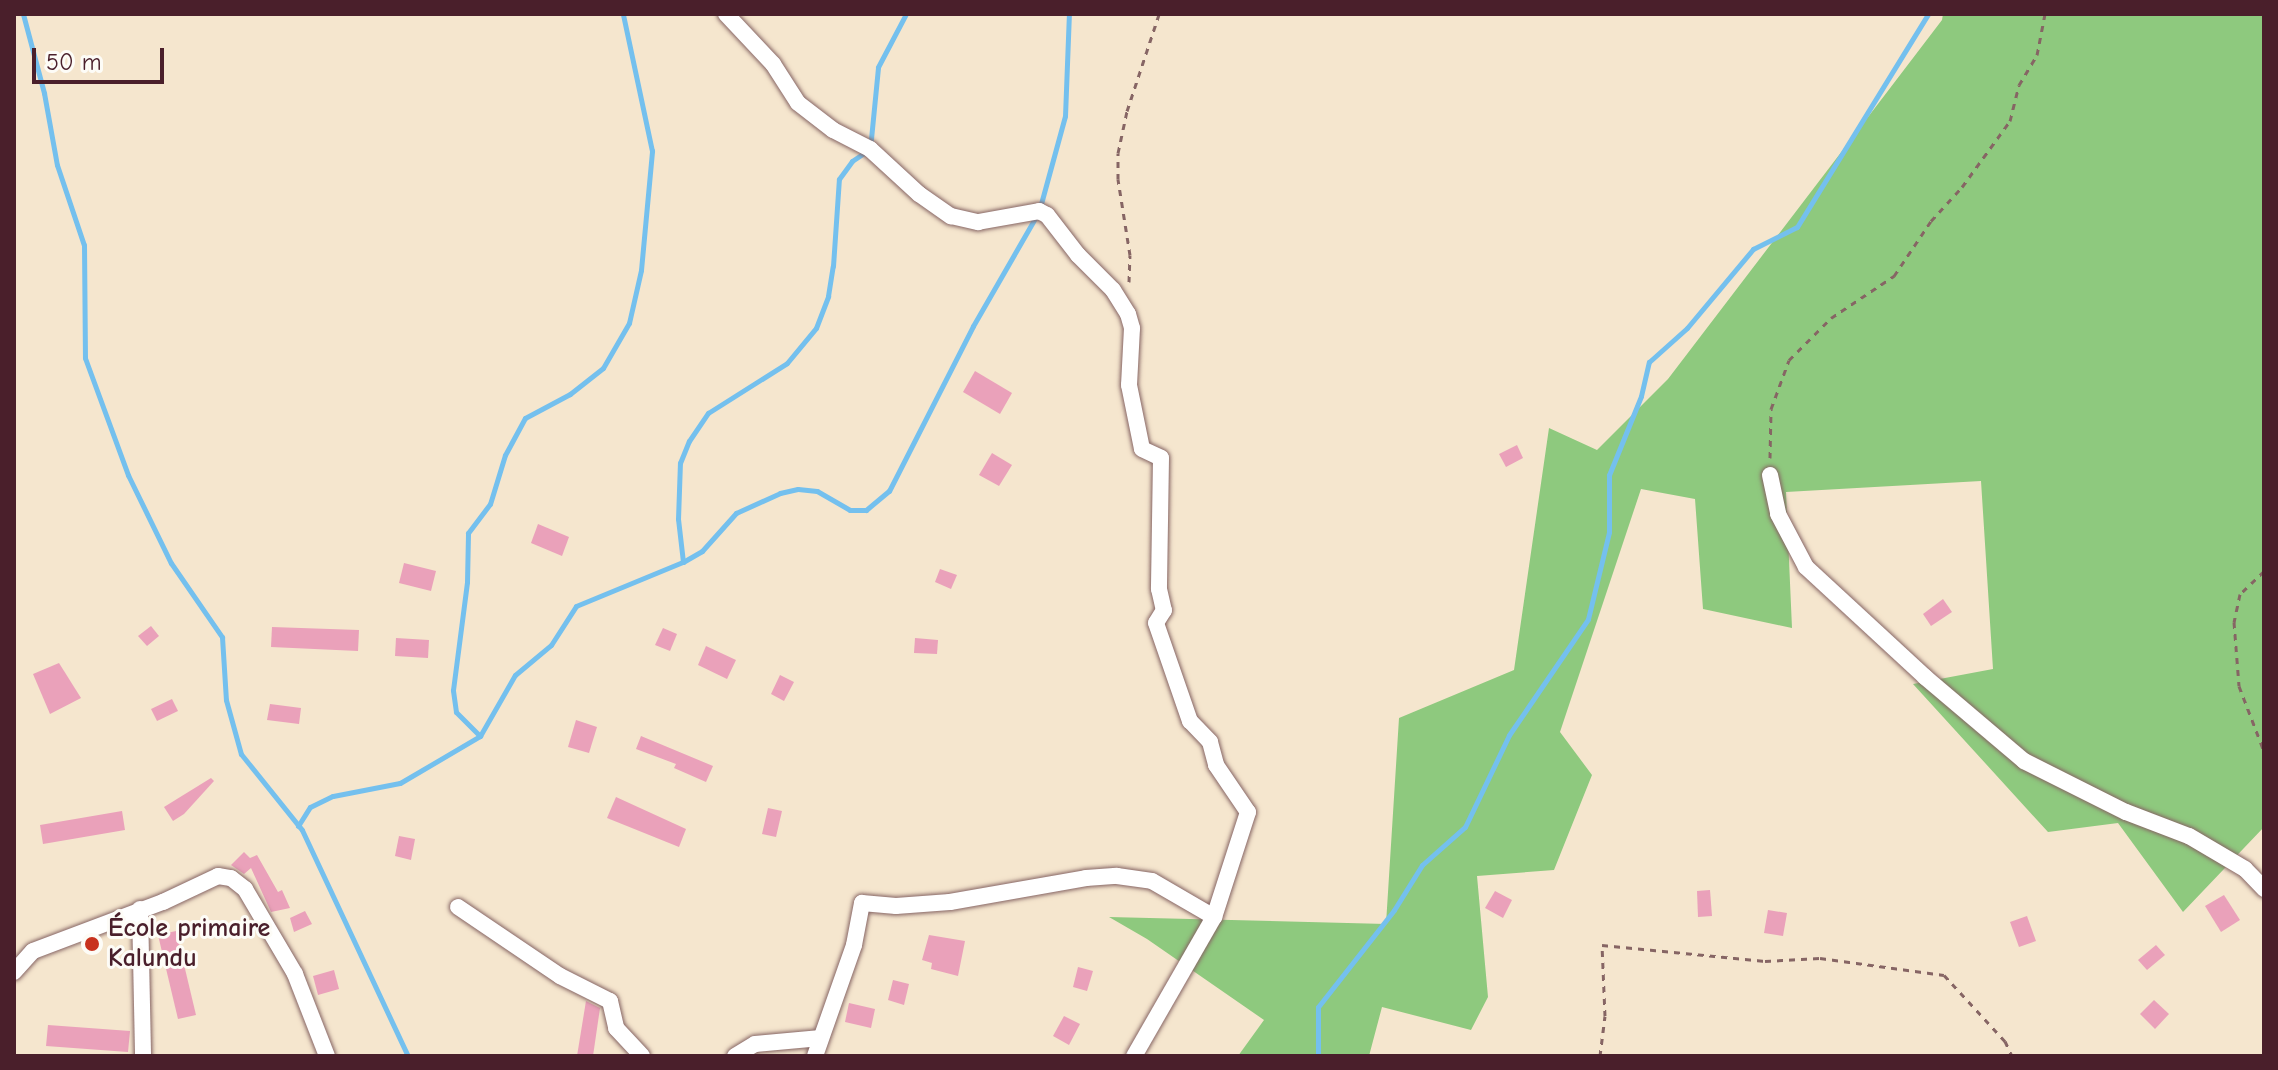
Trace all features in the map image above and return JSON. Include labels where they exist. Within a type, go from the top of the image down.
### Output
[{"type":"street","points":[[726,14],[773,64],[798,103],[833,130],[870,149],[919,194],[951,216],[978,222],[1039,211],[1047,215],[1078,255],[1113,290],[1128,314],[1132,328],[1129,385],[1142,449],[1161,458],[1159,589],[1164,610],[1156,623],[1190,721],[1210,742],[1216,765],[1248,812],[1214,917],[1134,1056]]},
{"type":"street","points":[[1770,475],[1778,514],[1806,567],[1925,677],[2024,761],[2126,812],[2189,836],[2245,869],[2264,889]]},
{"type":"street","points":[[14,972],[33,951],[218,876],[231,878],[245,889],[295,974],[327,1056]]},
{"type":"street","points":[[815,1056],[842,985],[862,903],[896,906],[950,902],[1086,878],[1117,876],[1152,881],[1214,917]]},
{"type":"street","points":[[458,907],[560,976],[610,1001],[616,1028],[642,1056]]},
{"type":"street","points":[[140,909],[143,1056]]},
{"type":"street","points":[[735,1056],[755,1044],[821,1038]]},
{"type":"path","points":[[1129,285],[1130,255],[1118,179],[1118,153],[1127,111],[1159,14]]},
{"type":"path","points":[[1770,475],[1771,409],[1789,360],[1831,318],[1894,276],[1931,221],[1962,187],[2010,121],[2019,85],[2037,55],[2045,14]]},
{"type":"path","points":[[2264,571],[2240,594],[2234,622],[2239,686],[2264,751]]},
{"type":"path","points":[[1600,1056],[1605,1016],[1602,945],[1765,961],[1820,958],[1944,975],[2005,1041],[2012,1056]]},
{"type":"green space","points":[[1943,14],[2264,14],[2264,827],[2183,912],[2118,823],[2048,832],[1913,684],[1993,669],[1981,481],[1786,492],[1792,628],[1703,609],[1695,499],[1641,489],[1560,732],[1592,775],[1554,870],[1477,876],[1488,997],[1471,1030],[1382,1007],[1369,1056],[1238,1056],[1264,1020],[1147,939],[1109,917],[1386,924],[1399,718],[1514,670],[1549,428],[1597,450],[1668,379],[1942,20]]},
{"type":"building","points":[[975,371],[1012,393],[1000,414],[963,392]]},
{"type":"building","points":[[1517,445],[1523,458],[1506,467],[1499,454]]},
{"type":"building","points":[[992,453],[1012,465],[999,486],[979,475]]},
{"type":"building","points":[[538,524],[569,537],[562,556],[531,543]]},
{"type":"building","points":[[404,563],[436,571],[431,591],[399,583]]},
{"type":"building","points":[[940,569],[957,575],[951,589],[935,582]]},
{"type":"building","points":[[1943,599],[1952,612],[1931,626],[1923,614]]},
{"type":"building","points":[[151,626],[159,636],[147,646],[138,636]]},
{"type":"building","points":[[272,627],[359,630],[358,651],[271,647]]},
{"type":"building","points":[[663,628],[677,634],[670,651],[655,645]]},
{"type":"building","points":[[396,638],[429,640],[428,658],[395,656]]},
{"type":"building","points":[[915,638],[938,640],[937,654],[914,653]]},
{"type":"building","points":[[706,646],[736,660],[727,679],[698,665]]},
{"type":"building","points":[[59,663],[81,698],[50,714],[33,674]]},
{"type":"building","points":[[780,675],[794,682],[784,701],[771,694]]},
{"type":"building","points":[[172,699],[178,711],[157,721],[151,709]]},
{"type":"building","points":[[270,704],[301,708],[299,724],[267,720]]},
{"type":"building","points":[[576,720],[597,727],[589,753],[568,747]]},
{"type":"building","points":[[641,736],[713,766],[706,782],[674,768],[676,764],[636,749]]},
{"type":"building","points":[[211,778],[214,781],[184,814],[173,821],[164,807]]},
{"type":"building","points":[[616,797],[686,829],[679,847],[607,818]]},
{"type":"building","points":[[768,808],[782,811],[776,837],[762,834]]},
{"type":"building","points":[[122,811],[125,830],[43,844],[40,825]]},
{"type":"building","points":[[399,836],[415,839],[411,860],[395,856]]},
{"type":"building","points":[[244,852],[250,858],[257,855],[278,892],[282,890],[290,908],[271,912],[251,868],[244,874],[231,865]]},
{"type":"building","points":[[1710,890],[1712,916],[1698,917],[1697,891]]},
{"type":"building","points":[[1495,891],[1512,900],[1503,918],[1485,908]]},
{"type":"building","points":[[2224,895],[2240,920],[2221,932],[2205,906]]},
{"type":"building","points":[[1768,910],[1787,913],[1783,936],[1764,933]]},
{"type":"building","points":[[305,911],[312,924],[294,932],[290,918]]},
{"type":"building","points":[[2027,916],[2036,941],[2019,947],[2010,922]]},
{"type":"building","points":[[176,931],[196,1015],[178,1019],[158,935]]},
{"type":"building","points":[[929,935],[965,941],[958,976],[931,969],[932,963],[922,960]]},
{"type":"building","points":[[2156,945],[2165,955],[2147,970],[2138,960]]},
{"type":"building","points":[[1078,967],[1093,971],[1087,991],[1073,987]]},
{"type":"building","points":[[334,970],[339,989],[318,995],[313,976]]},
{"type":"building","points":[[893,980],[909,984],[904,1005],[888,1000]]},
{"type":"building","points":[[2154,1000],[2169,1014],[2155,1029],[2140,1014]]},
{"type":"building","points":[[586,1001],[600,1008],[593,1056],[577,1056]]},
{"type":"building","points":[[849,1003],[875,1009],[871,1028],[845,1022]]},
{"type":"building","points":[[1064,1016],[1080,1024],[1069,1045],[1053,1036]]},
{"type":"building","points":[[48,1025],[130,1031],[128,1052],[46,1046]]},
{"type":"waterway","points":[[23,14],[44,93],[57,165],[84,245],[85,358],[128,475],[171,563],[222,637],[226,700],[241,754],[302,830],[408,1056]]},
{"type":"waterway","points":[[480,736],[456,712],[453,690],[467,582],[468,533],[490,504],[505,455],[525,418],[570,394],[603,368],[629,323],[641,270],[652,151],[623,14]]},
{"type":"waterway","points":[[683,562],[678,519],[680,463],[689,441],[708,413],[787,363],[816,328],[828,296],[833,266],[839,179],[852,161],[870,149],[878,67],[906,14]]},
{"type":"waterway","points":[[298,826],[310,807],[333,796],[400,783],[480,736],[515,675],[551,645],[576,606],[683,562],[702,551],[736,513],[780,493],[798,489],[817,491],[850,510],[866,510],[889,491],[973,326],[1039,211],[1065,116],[1069,14]]},
{"type":"waterway","points":[[1318,1056],[1318,1007],[1394,910],[1422,865],[1465,827],[1509,735],[1588,619],[1609,532],[1609,475],[1641,396],[1649,362],[1687,328],[1753,249],[1797,227],[1928,14]]},
{"type":"place","name":"École primaire Kalundu","points":[[92,944]]}]
